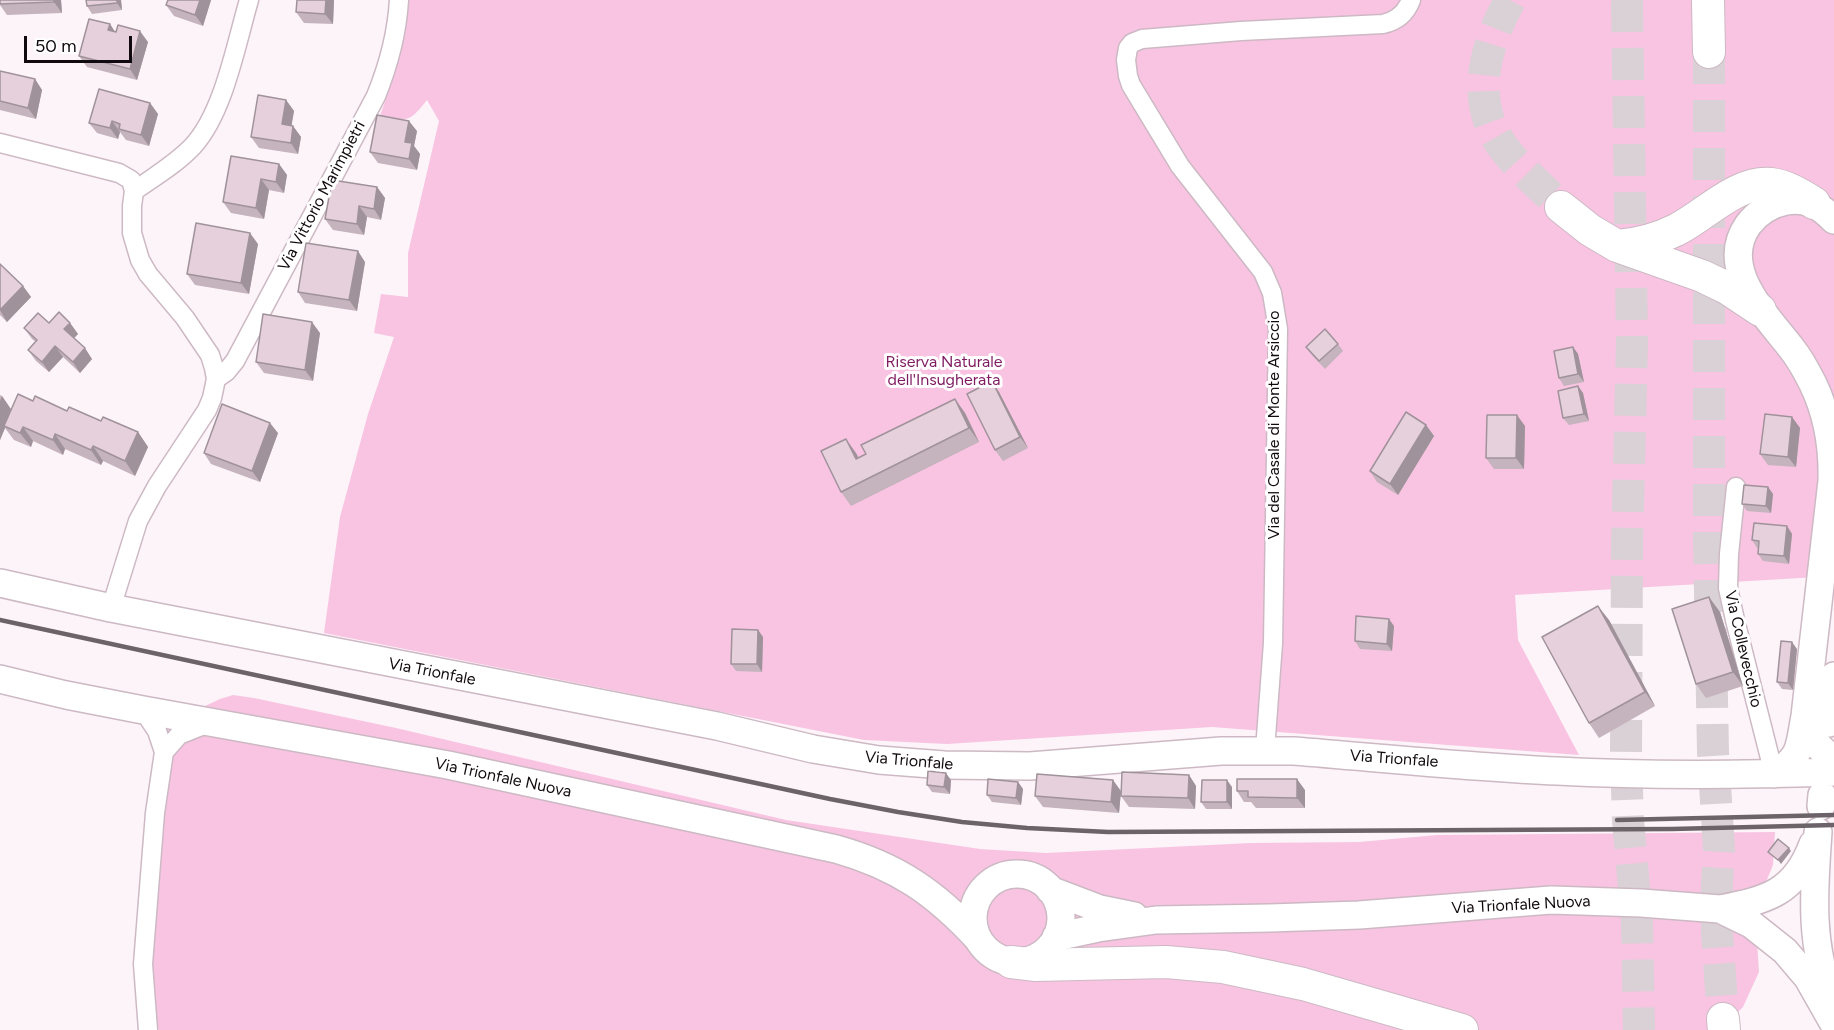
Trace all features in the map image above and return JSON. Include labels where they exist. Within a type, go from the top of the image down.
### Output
[{"type":"highway","points":[[1708,0],[1709,52]]},
{"type":"highway","points":[[1617,246],[1641,243],[1668,234],[1729,197],[1759,185],[1774,184],[1786,188],[1824,212]]},
{"type":"highway","points":[[1561,207],[1590,230],[1617,246],[1702,276],[1727,288],[1760,310]]},
{"type":"highway","points":[[1011,962],[1036,965],[1166,962],[1231,969],[1303,984],[1462,1030]]},
{"type":"main road","points":[[1824,212],[1789,201],[1770,206],[1753,219],[1743,234],[1739,247],[1744,282],[1760,310],[1792,349],[1808,374],[1826,417],[1831,437],[1832,481],[1816,743],[1834,758]]},
{"type":"main road","name":"Via Trionfale","points":[[0,583],[111,609],[717,726],[828,752],[891,762],[1030,766],[1221,750],[1265,750],[1557,771],[1638,774],[1774,774],[1824,801]]},
{"type":"main road","points":[[1774,774],[1795,758],[1799,746],[1817,720],[1834,676]]},
{"type":"main road","name":"Via Trionfale Nuova","points":[[0,678],[143,710],[448,765],[849,853],[882,865],[911,880],[951,911],[979,940]]},
{"type":"main road","points":[[1720,909],[1762,900],[1780,891],[1796,877],[1803,868],[1824,801]]},
{"type":"main road","points":[[1824,801],[1814,898],[1815,933],[1822,968],[1834,1005]]},
{"type":"main road","points":[[1022,874],[1038,880],[1050,890],[1055,896],[1061,919],[1056,937],[1048,948],[1038,957],[1011,962],[998,958],[987,950],[979,940],[974,928],[973,915],[980,895],[991,883],[1010,875],[1022,874]]},
{"type":"main road","name":"Via Trionfale Nuova","points":[[1050,890],[1100,909],[1156,920]]},
{"type":"main road","name":"Via Trionfale Nuova","points":[[1056,937],[1098,928],[1156,920],[1359,915],[1551,900],[1720,909],[1751,924],[1785,951],[1808,978],[1834,1024]]},
{"type":"street","points":[[134,191],[182,156],[198,140],[206,127],[222,92],[249,0]]},
{"type":"street","name":"Via Vittorio Marimpietri","points":[[216,379],[235,361],[368,111],[393,49],[399,0]]},
{"type":"street","name":"Via del Casale di Monte Arsiccio","points":[[1265,750],[1273,623],[1278,333],[1275,305],[1270,288],[1260,269],[1185,173],[1133,89],[1126,70],[1126,52],[1131,43],[1142,39],[1383,24],[1402,15],[1411,0]]},
{"type":"street","points":[[0,143],[123,174],[131,180],[134,191],[132,233],[140,260],[148,274],[185,318],[210,356],[214,368],[216,379],[207,410],[157,486],[138,521],[111,609]]},
{"type":"street","name":"Via Collevecchio","points":[[1736,487],[1728,588],[1774,774]]},
{"type":"street","points":[[143,710],[157,731],[164,752],[155,813],[142,964],[148,1030]]},
{"type":"street","points":[[164,752],[179,735],[211,722]]},
{"type":"green space","name":"Riserva Naturale dell'Insugherata","points":[[407,0],[1834,0],[1834,576],[1515,595],[1518,640],[1579,755],[1212,727],[947,744],[864,740],[324,633],[340,517],[368,414],[394,337],[374,333],[381,294],[408,297],[408,253],[439,121],[427,100],[416,113],[407,119],[380,116],[395,72]]},
{"type":"green space","points":[[233,695],[396,728],[786,820],[980,849],[1046,853],[1251,843],[1359,842],[1437,835],[1775,832],[1773,865],[1759,911],[1757,941],[1759,972],[1743,1007],[1734,1016],[1727,1030],[159,1030],[153,1016],[149,989],[167,724]]},
{"type":"building","points":[[0,0],[54,0],[54,2],[0,4]]},
{"type":"building","points":[[86,0],[117,0],[117,3],[87,6]]},
{"type":"building","points":[[168,0],[200,0],[195,15],[166,5]]},
{"type":"building","points":[[297,0],[326,0],[325,14],[296,12]]},
{"type":"building","points":[[89,19],[110,24],[108,30],[116,32],[118,25],[140,31],[130,69],[79,56]]},
{"type":"building","points":[[0,71],[35,79],[28,108],[0,101]]},
{"type":"building","points":[[99,89],[150,103],[141,135],[119,129],[120,124],[112,121],[110,128],[89,123]]},
{"type":"building","points":[[258,95],[286,100],[282,124],[293,126],[291,143],[251,137]]},
{"type":"building","points":[[377,115],[409,121],[405,142],[412,143],[409,159],[370,152]]},
{"type":"building","points":[[231,156],[279,164],[276,182],[261,179],[256,208],[223,202]]},
{"type":"building","points":[[332,180],[377,187],[374,209],[359,206],[357,224],[325,219]]},
{"type":"building","points":[[196,223],[250,233],[241,283],[187,274]]},
{"type":"building","points":[[306,243],[358,251],[349,300],[298,292]]},
{"type":"building","points":[[0,264],[23,286],[0,310]]},
{"type":"building","points":[[59,312],[70,323],[64,329],[85,348],[73,362],[55,346],[42,362],[28,350],[37,340],[24,328],[38,313],[49,323]]},
{"type":"building","points":[[263,314],[312,322],[305,370],[256,362]]},
{"type":"building","points":[[1325,329],[1338,344],[1319,361],[1306,347]]},
{"type":"building","points":[[1573,347],[1578,374],[1559,378],[1554,351]]},
{"type":"building","points":[[992,381],[1020,437],[995,450],[967,394]]},
{"type":"building","points":[[1578,386],[1584,414],[1563,418],[1558,391]]},
{"type":"building","points":[[18,394],[33,401],[35,396],[67,411],[69,407],[101,421],[103,417],[138,432],[125,461],[93,446],[91,450],[55,434],[53,440],[23,427],[20,433],[4,426]]},
{"type":"building","points":[[955,399],[969,428],[841,492],[821,451],[846,439],[856,459],[866,454],[861,445]]},
{"type":"building","points":[[222,404],[270,423],[252,471],[204,453]]},
{"type":"building","points":[[1406,412],[1426,425],[1390,484],[1370,471]]},
{"type":"building","points":[[1765,414],[1792,417],[1788,457],[1760,454]]},
{"type":"building","points":[[1487,415],[1517,415],[1516,458],[1486,458]]},
{"type":"building","points":[[1744,485],[1768,487],[1766,506],[1742,504]]},
{"type":"building","points":[[1754,523],[1787,526],[1784,556],[1758,554],[1759,541],[1752,540]]},
{"type":"building","points":[[1709,597],[1733,672],[1696,684],[1672,609]]},
{"type":"building","points":[[1598,606],[1645,692],[1589,723],[1542,637]]},
{"type":"building","points":[[1356,616],[1389,619],[1387,644],[1355,641]]},
{"type":"building","points":[[732,629],[758,630],[757,664],[731,664]]},
{"type":"building","points":[[1781,641],[1792,642],[1788,683],[1777,682]]},
{"type":"building","points":[[928,771],[946,773],[944,787],[927,785]]},
{"type":"building","points":[[1122,772],[1189,775],[1188,798],[1121,796]]},
{"type":"building","points":[[1037,774],[1113,780],[1111,802],[1035,796]]},
{"type":"building","points":[[988,779],[1018,782],[1016,798],[987,795]]},
{"type":"building","points":[[1237,779],[1297,779],[1297,798],[1248,797],[1248,791],[1237,791]]},
{"type":"building","points":[[1202,780],[1227,780],[1227,802],[1201,802]]},
{"type":"building","points":[[1778,839],[1789,848],[1778,860],[1768,852]]},
{"type":"tunnel","points":[[1510,0],[1488,55],[1484,74],[1486,111],[1493,129],[1509,155],[1561,207]]},
{"type":"tunnel","points":[[1627,0],[1632,342],[1627,546],[1626,757],[1628,820],[1637,922],[1639,1030]]},
{"type":"tunnel","points":[[1709,52],[1709,540],[1713,752],[1719,850],[1717,932],[1723,1019]]},
{"type":"railway","points":[[0,620],[830,799],[962,822],[1108,832],[1672,829],[1834,825]]},
{"type":"railway","points":[[1617,820],[1834,815]]}]
